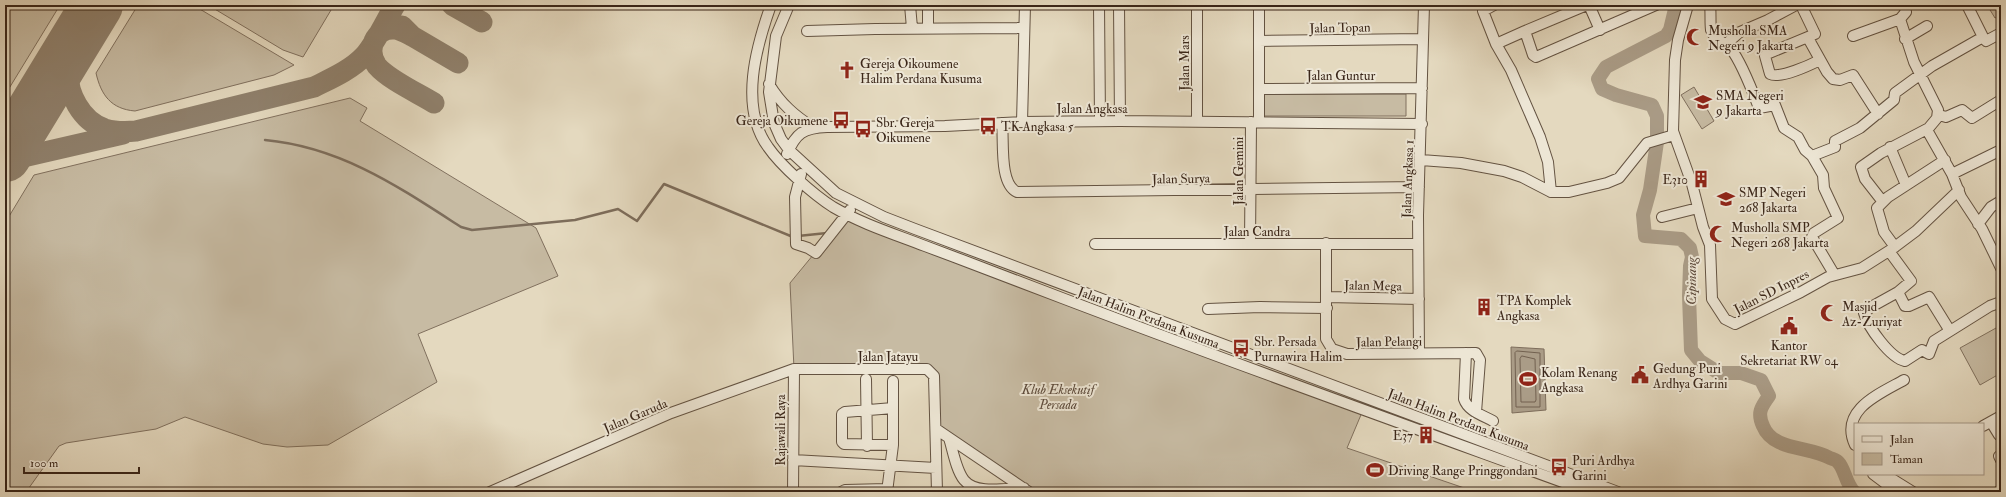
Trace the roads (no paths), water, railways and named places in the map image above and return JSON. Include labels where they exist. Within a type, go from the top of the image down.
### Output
[{"type":"street","name":"Jalan Halim Perdana Kusuma","points":[[771,5],[762,31],[753,82],[752,100],[756,120],[763,139],[776,158],[825,201],[846,214],[878,228],[1270,377],[1590,492]]},
{"type":"street","name":"Jalan Halim Perdana Kusuma","points":[[789,5],[776,36],[769,84],[770,106],[774,123],[788,150],[836,193],[856,204],[915,229],[1618,492]]},
{"type":"street","points":[[910,5],[912,28]]},
{"type":"street","points":[[928,5],[928,28]]},
{"type":"street","points":[[1022,122],[1025,5]]},
{"type":"street","points":[[1098,5],[1100,121]]},
{"type":"street","points":[[1119,5],[1120,121]]},
{"type":"street","name":"Jalan Mars","points":[[1196,122],[1197,5]]},
{"type":"street","name":"Jalan Gemini","points":[[1250,244],[1251,190],[1255,122],[1259,89],[1259,5]]},
{"type":"street","name":"Jalan Angkasa 1","points":[[1419,354],[1418,244],[1424,5]]},
{"type":"street","points":[[1494,5],[1483,11],[1496,44],[1514,77],[1540,137],[1548,162],[1551,192]]},
{"type":"street","points":[[1496,44],[1571,7],[1588,5],[1600,30]]},
{"type":"street","points":[[1525,31],[1533,55],[1536,57],[1656,5]]},
{"type":"street","name":"Jalan SD Inpres","points":[[1688,5],[1678,40],[1675,60],[1672,135],[1692,184],[1710,245],[1712,299],[1725,319],[1732,324],[1765,311],[1834,274],[1862,268],[1892,249],[1931,218],[1946,201],[1959,190]]},
{"type":"street","points":[[1710,5],[1711,30],[1718,40],[1726,44],[1732,50],[1749,82],[1759,109],[1775,105],[1784,128],[1798,136],[1805,150],[1812,156],[1823,175],[1824,188],[1838,218],[1812,235],[1812,237],[1834,274]]},
{"type":"street","points":[[1726,44],[1740,32],[1768,20],[1796,5]]},
{"type":"street","points":[[1801,5],[1815,33],[1814,36],[1766,54],[1770,74],[1774,76],[1794,71],[1820,60]]},
{"type":"street","points":[[1853,36],[1900,19],[1906,12],[1904,5]]},
{"type":"street","points":[[1967,5],[1986,41],[2001,33]]},
{"type":"street","points":[[1900,19],[1905,39],[1939,115],[1946,117],[1962,110],[1972,118],[2001,100]]},
{"type":"street","points":[[1905,39],[1927,26]]},
{"type":"street","points":[[807,31],[912,28],[1024,28]]},
{"type":"street","points":[[1812,156],[1835,147],[1835,141],[1860,128],[1878,114],[1894,100],[1895,93],[1920,74],[1983,37]]},
{"type":"street","points":[[1808,38],[1827,72],[1833,79],[1840,80],[1852,75],[1854,76],[1878,114]]},
{"type":"street","name":"Jalan Topan","points":[[1259,41],[1423,39]]},
{"type":"street","points":[[769,84],[780,101],[797,118],[814,128]]},
{"type":"street","name":"Jalan Guntur","points":[[1259,89],[1422,88]]},
{"type":"street","points":[[1882,202],[1865,179],[1861,167],[1867,161],[1890,147],[1927,129],[1939,115]]},
{"type":"street","name":"Jalan Angkasa","points":[[783,163],[795,137],[804,130],[814,128],[1100,121],[1422,124]]},
{"type":"street","name":"Jalan Surya","points":[[1002,123],[1005,177],[1012,190],[1017,192],[1419,187]]},
{"type":"street","points":[[1927,129],[1952,174],[1961,197],[1978,224],[2001,268]]},
{"type":"street","points":[[1421,160],[1461,163],[1504,170],[1522,177],[1551,192],[1569,192],[1607,183],[1620,178],[1642,147],[1650,142],[1672,135]]},
{"type":"street","points":[[1890,147],[1906,185]]},
{"type":"street","points":[[1952,174],[2001,150]]},
{"type":"street","points":[[1944,160],[1882,202],[1877,208],[1884,232],[1911,281],[1898,292],[1871,307],[1864,313],[1883,343],[1897,358],[1905,361],[1923,350],[1929,354],[1933,342],[1990,306],[2001,302]]},
{"type":"street","points":[[805,165],[799,179],[796,205],[796,239],[816,253],[846,214],[856,204]]},
{"type":"street","points":[[796,205],[808,187],[818,178]]},
{"type":"street","points":[[1978,224],[1991,207],[2001,201]]},
{"type":"street","points":[[1662,217],[1698,208]]},
{"type":"street","name":"Jalan Pelangi","points":[[1326,243],[1326,339],[1332,349],[1337,352],[1354,354],[1466,353]]},
{"type":"street","name":"Jalan Candra","points":[[1095,244],[1418,244]]},
{"type":"street","points":[[1898,292],[1906,307],[1929,297],[1950,331]]},
{"type":"street","name":"Jalan Mega","points":[[1327,297],[1419,299]]},
{"type":"street","points":[[1208,309],[1260,307],[1327,308]]},
{"type":"street","points":[[1476,412],[1480,357],[1474,353],[1466,353],[1464,398],[1467,406],[1476,412],[1493,421]]},
{"type":"street","name":"Jalan Jatayu","points":[[794,369],[929,370],[934,376],[937,492]]},
{"type":"street","name":"Rajawali Raya","points":[[793,492],[794,369]]},
{"type":"street","name":"Jalan Garuda","points":[[490,492],[671,413],[794,369]]},
{"type":"street","points":[[1465,377],[1479,379]]},
{"type":"street","points":[[866,379],[867,446]]},
{"type":"street","points":[[1855,422],[1861,407],[1904,380]]},
{"type":"street","points":[[841,492],[845,490],[887,490],[892,466],[893,381]]},
{"type":"street","points":[[893,408],[845,412],[842,414],[843,443],[847,445],[867,446],[893,445]]},
{"type":"street","points":[[1999,434],[1987,424],[2001,416]]},
{"type":"street","points":[[1854,423],[1850,428],[1850,434],[1854,443]]},
{"type":"street","points":[[936,429],[1026,490]]},
{"type":"street","points":[[949,438],[960,472],[963,479],[968,483],[974,487],[988,489],[1026,490]]},
{"type":"street","points":[[793,460],[936,468]]},
{"type":"street","points":[[1874,475],[1897,492]]},
{"type":"street","points":[[1886,475],[1913,492]]},
{"type":"water","name":"Kolam Renang Angkasa","points":[[1511,347],[1544,349],[1546,410],[1512,413]]},
{"type":"waterway","name":"Cipinang","points":[[1676,5],[1670,30],[1666,36],[1606,67],[1598,79],[1602,89],[1616,95],[1652,105],[1657,116],[1657,142],[1650,190],[1643,215],[1645,236],[1681,239],[1690,248],[1692,257],[1690,266],[1689,296],[1691,350],[1700,361],[1719,373],[1741,373],[1761,380],[1769,396],[1762,407],[1760,414],[1761,421],[1768,434],[1783,444],[1822,454],[1837,461],[1854,492]]},
{"type":"waterway","points":[[265,140],[293,144],[344,160],[392,184],[461,227],[472,230],[575,220],[618,209],[637,221],[664,184],[793,237]]},
{"type":"waterway","points":[[798,236],[827,233]]},
{"type":"place","name":"Musholla SMA Negeri 9 Jakarta","points":[[1695,37]]},
{"type":"place","name":"Gereja Oikoumene Halim Perdana Kusuma","points":[[847,70]]},
{"type":"place","name":"SMA Negeri 9 Jakarta","points":[[1703,102]]},
{"type":"place","name":"Gereja Oikumene","points":[[841,120]]},
{"type":"place","name":"TK Angkasa 5","points":[[988,126]]},
{"type":"place","name":"Sbr. Gereja Oikumene","points":[[863,129]]},
{"type":"place","name":"E310","points":[[1701,179]]},
{"type":"place","name":"SMP Negeri 268 Jakarta","points":[[1726,199]]},
{"type":"place","name":"Musholla SMP Negeri 268 Jakarta","points":[[1718,234]]},
{"type":"place","name":"TPA Komplek Angkasa","points":[[1484,307]]},
{"type":"place","name":"Masjid Az-Zuriyat","points":[[1829,313]]},
{"type":"place","name":"Kantor Sekretariat RW 04","points":[[1789,326]]},
{"type":"place","name":"Sbr. Persada Purnawira Halim","points":[[1241,348]]},
{"type":"place","name":"Gedung Puri Ardhya Garini","points":[[1640,375]]},
{"type":"place","name":"Kolam Renang Angkasa","points":[[1528,379]]},
{"type":"place","name":"E37","points":[[1426,435]]},
{"type":"place","name":"Puri Ardhya Garini","points":[[1559,467]]},
{"type":"place","name":"Driving Range Pringgondani","points":[[1375,470]]},
{"type":"park label","name":"Klub Eksekutif Persada","points":[[1058,396]]}]
